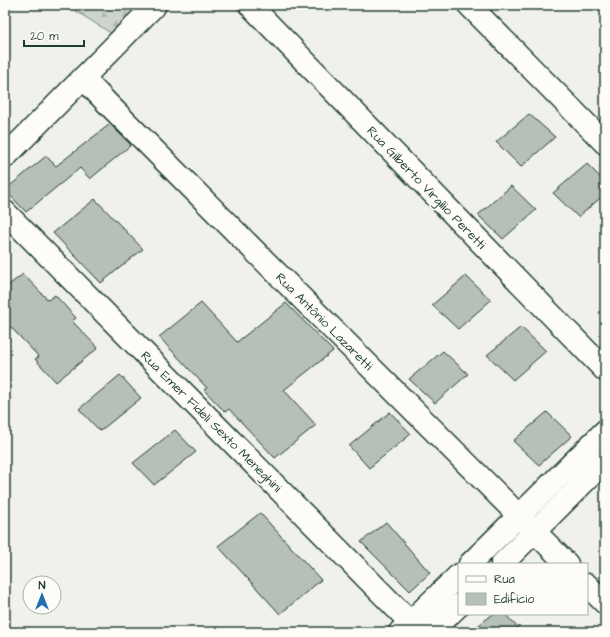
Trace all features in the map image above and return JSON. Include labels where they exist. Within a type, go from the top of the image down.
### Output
[{"type":"street","points":[[5,156],[155,5]]},
{"type":"street","name":"Rua Gilberto Virgílio Peretti","points":[[250,5],[605,370]]},
{"type":"street","points":[[469,5],[605,143]]},
{"type":"street","name":"Rua Antônio Lazaretti","points":[[83,78],[566,563]]},
{"type":"street","name":"Rua Emer Fideli Sexto Meneghini","points":[[5,212],[409,629]]},
{"type":"street","points":[[471,563],[605,431]]},
{"type":"street","points":[[503,563],[605,461]]},
{"type":"street","points":[[409,629],[458,576]]},
{"type":"street","points":[[588,586],[605,603]]},
{"type":"street","points":[[431,632],[458,606]]},
{"type":"green space","points":[[66,5],[148,5],[117,37]]},
{"type":"building","points":[[529,114],[555,137],[521,167],[496,142]]},
{"type":"building","points":[[110,124],[131,145],[90,179],[80,168],[26,212],[5,190],[46,156],[56,166]]},
{"type":"building","points":[[587,164],[605,182],[605,194],[578,217],[553,193]]},
{"type":"building","points":[[511,186],[536,210],[503,239],[478,215]]},
{"type":"building","points":[[95,199],[143,249],[101,283],[53,233]]},
{"type":"building","points":[[23,274],[48,300],[55,295],[76,318],[72,321],[98,348],[56,382],[35,359],[39,357],[5,321],[5,288]]},
{"type":"building","points":[[466,276],[491,300],[458,329],[432,305]]},
{"type":"building","points":[[201,303],[237,342],[286,303],[333,351],[284,390],[316,425],[275,458],[229,409],[225,412],[204,390],[207,388],[159,337]]},
{"type":"building","points":[[521,327],[546,351],[513,380],[487,355]]},
{"type":"building","points":[[443,351],[468,374],[435,403],[409,379]]},
{"type":"building","points":[[120,375],[141,398],[100,431],[79,409]]},
{"type":"building","points":[[390,412],[411,434],[369,468],[349,446]]},
{"type":"building","points":[[547,412],[572,436],[539,465],[513,441]]},
{"type":"building","points":[[175,430],[196,452],[154,485],[133,463]]},
{"type":"building","points":[[260,513],[321,580],[280,614],[218,546]]},
{"type":"building","points":[[386,522],[430,573],[410,591],[361,542]]},
{"type":"building","points":[[492,615],[506,615],[522,632],[470,632]]}]
